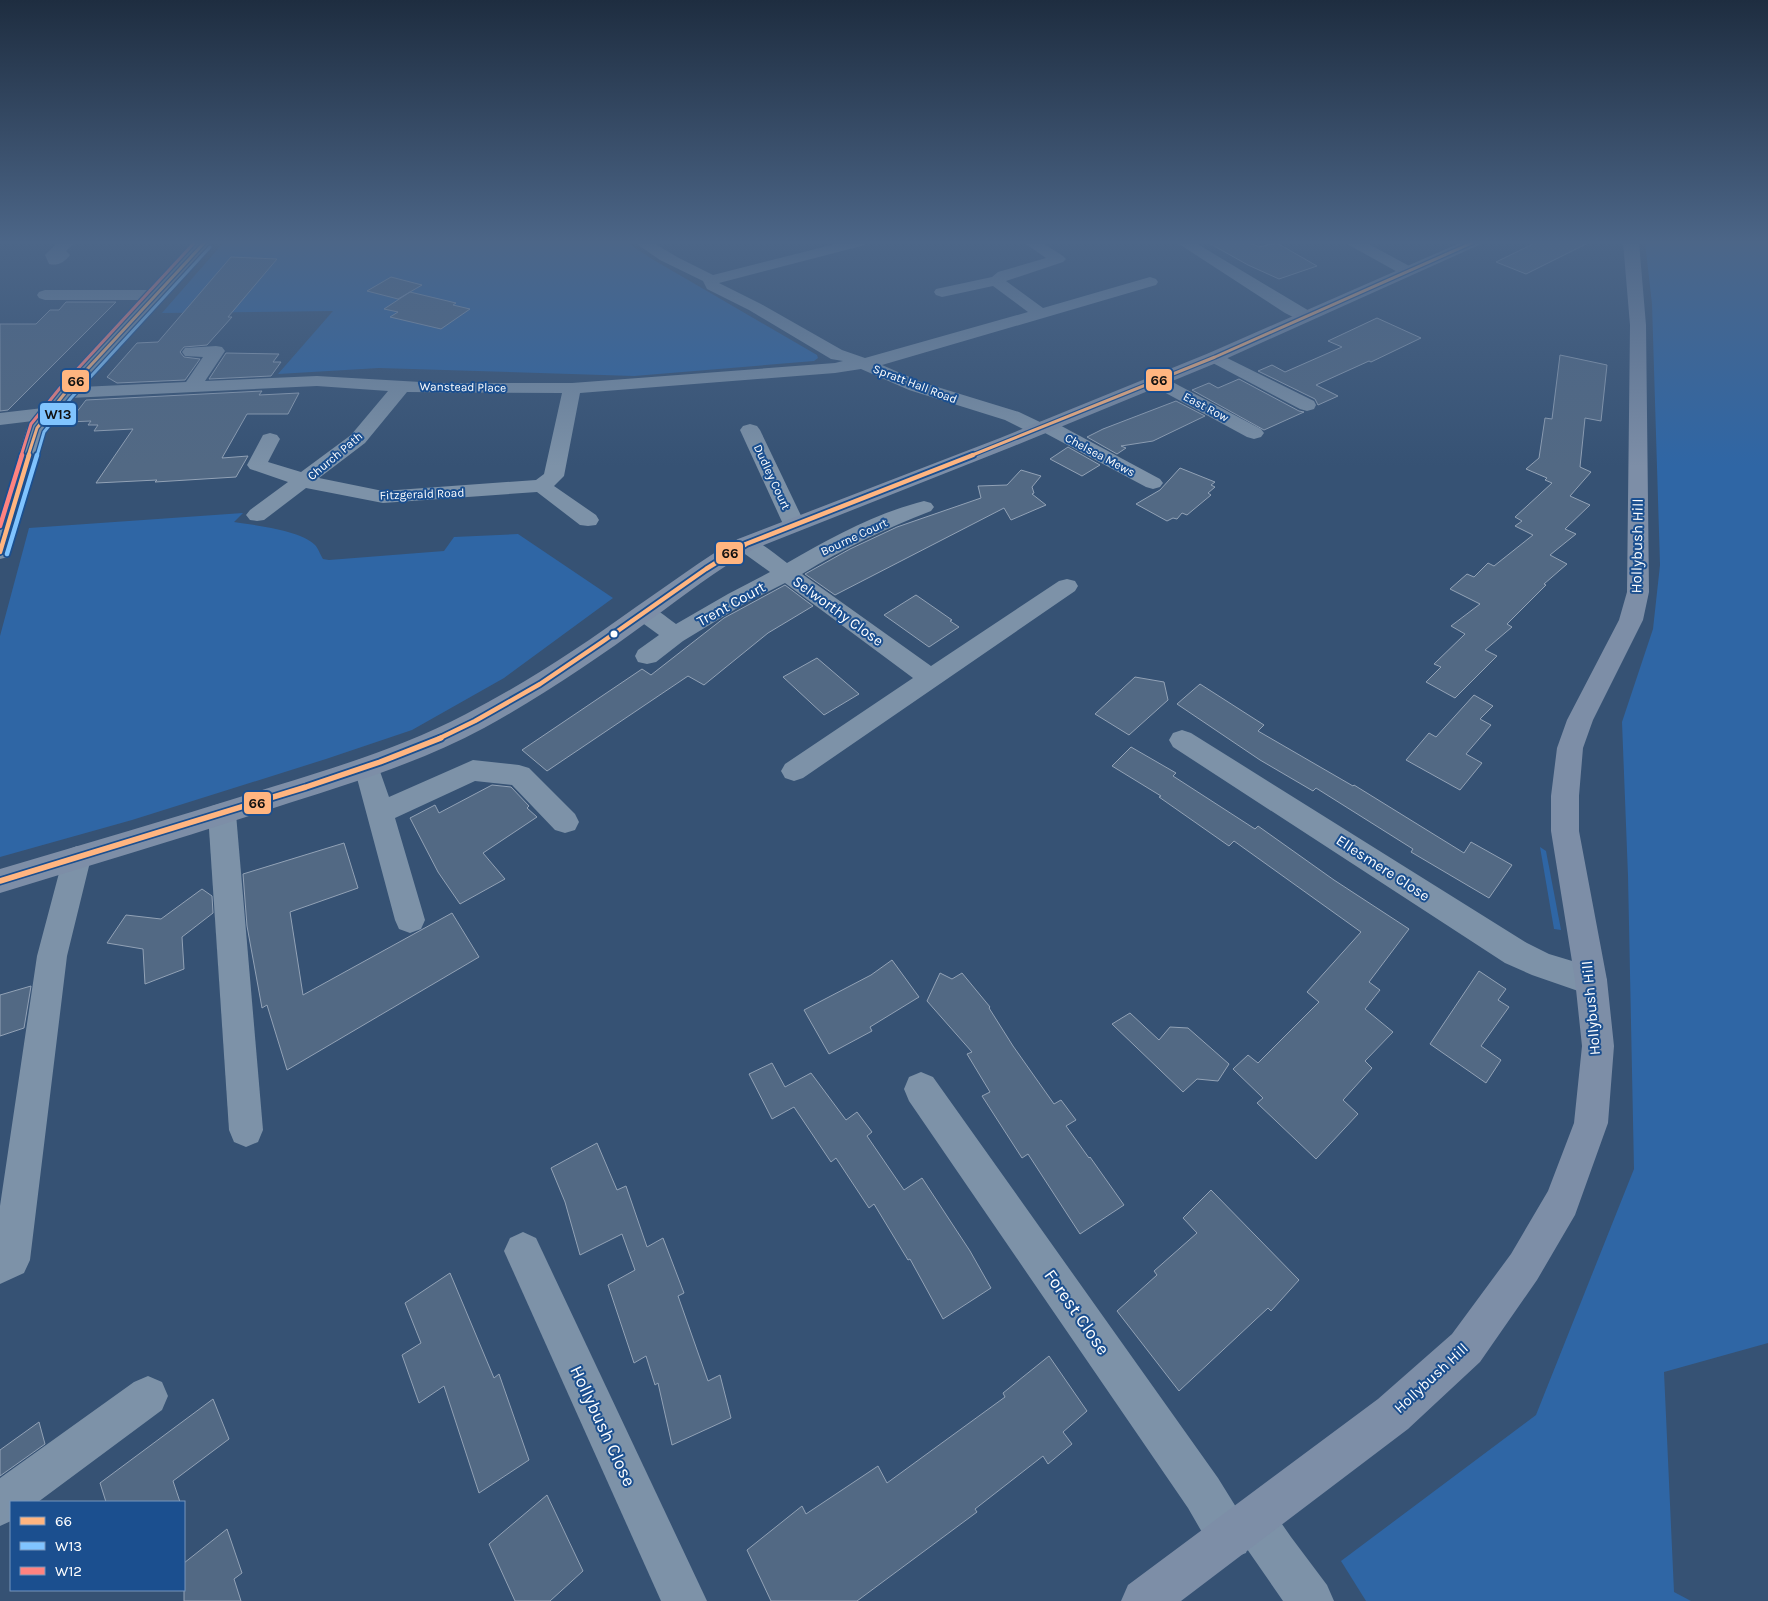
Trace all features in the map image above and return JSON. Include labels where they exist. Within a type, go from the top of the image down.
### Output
[{"type":"main road","points":[[0,881],[222,814],[367,767],[428,743],[502,706],[645,613],[674,590],[746,544],[1043,428],[1215,357],[1303,317]]},
{"type":"main road","name":"Hollybush Hill","points":[[1144,1601],[1393,1414],[1466,1348],[1524,1267],[1562,1202],[1591,1123],[1598,1046],[1592,980],[1565,831],[1564,796],[1570,748],[1580,720],[1631,620],[1637,597],[1638,317]]},
{"type":"street","points":[[1,546],[37,428],[65,393],[137,317]]},
{"type":"street","name":"Spratt Hall Road","points":[[772,317],[837,355],[915,386],[1012,416],[1043,428]]},
{"type":"street","name":"Wanstead Place","points":[[65,393],[317,381],[461,388],[572,388],[835,368],[881,360],[1027,317]]},
{"type":"street","points":[[191,352],[216,351],[192,386]]},
{"type":"street","points":[[1215,357],[1307,404]]},
{"type":"street","name":"East Row","points":[[1157,381],[1254,433]]},
{"type":"street","name":"Church Path","points":[[257,515],[358,438],[402,386]]},
{"type":"street","points":[[572,388],[554,476],[541,486],[588,520]]},
{"type":"street","points":[[0,419],[48,413]]},
{"type":"street","name":"Chelsea Mews","points":[[1043,428],[1153,483]]},
{"type":"street","name":"Dudley Court","points":[[750,430],[794,524]]},
{"type":"street","name":"Fitzgerald Road","points":[[270,439],[257,465],[304,481],[383,497],[541,486]]},
{"type":"street","name":"Bourne Court","points":[[787,573],[825,550],[869,528],[924,507]]},
{"type":"street","name":"Selworthy Close","points":[[746,544],[930,678]]},
{"type":"street","name":"Trent Court","points":[[647,656],[675,635],[736,599],[787,573]]},
{"type":"street","points":[[794,771],[1066,586]]},
{"type":"street","points":[[645,613],[675,635]]},
{"type":"street","name":"Ellesmere Close","points":[[1182,740],[1516,953],[1549,968],[1592,980]]},
{"type":"street","points":[[367,767],[410,920]]},
{"type":"street","points":[[380,813],[473,770],[519,775],[565,822]]},
{"type":"street","points":[[222,814],[246,1130]]},
{"type":"street","points":[[0,1265],[12,1260],[52,956],[77,858]]},
{"type":"street","name":"Forest Close","points":[[921,1089],[1203,1493],[1241,1528],[1275,1553],[1311,1601]]},
{"type":"street","name":"Hollybush Close","points":[[523,1251],[684,1601]]},
{"type":"street","points":[[0,1504],[148,1396]]},
{"type":"shaded area","points":[[328,317],[751,317],[817,355],[818,358],[814,361],[634,376],[379,368],[278,374]]},
{"type":"shaded area","points":[[1652,317],[1768,317],[1768,1343],[1664,1372],[1674,1592],[1691,1601],[1366,1601],[1341,1561],[1536,1415],[1634,1169],[1628,876],[1622,722],[1653,629],[1660,565]]},
{"type":"shaded area","points":[[243,513],[234,522],[276,529],[299,536],[315,545],[323,559],[329,560],[444,551],[454,537],[518,534],[613,598],[504,678],[412,730],[132,820],[0,857],[0,636],[29,528]]},
{"type":"shaded area","points":[[1540,847],[1546,851],[1561,930],[1554,929]]},
{"type":"building","points":[[43,317],[101,317],[8,410],[0,411],[0,324],[36,324]]},
{"type":"building","points":[[180,317],[232,317],[207,345],[184,347],[180,352],[184,357],[200,359],[185,380],[117,383],[107,377],[137,343],[158,342]]},
{"type":"building","points":[[390,317],[459,317],[441,329]]},
{"type":"building","points":[[1377,318],[1421,338],[1316,385],[1338,396],[1318,405],[1315,399],[1258,371],[1272,365],[1285,372],[1342,347],[1328,341]]},
{"type":"building","points":[[226,353],[279,354],[273,362],[281,362],[271,376],[209,379]]},
{"type":"building","points":[[1560,355],[1607,365],[1601,421],[1585,418],[1580,467],[1591,472],[1570,496],[1590,505],[1565,529],[1576,534],[1550,555],[1567,564],[1544,584],[1546,585],[1507,624],[1512,627],[1485,650],[1497,656],[1455,698],[1426,682],[1441,667],[1434,664],[1465,634],[1451,626],[1480,604],[1450,589],[1467,574],[1474,577],[1488,563],[1494,566],[1533,535],[1515,526],[1522,521],[1515,517],[1552,483],[1545,480],[1547,478],[1526,469],[1539,458],[1545,418],[1552,419]]},
{"type":"building","points":[[1239,379],[1304,412],[1264,430],[1192,390],[1209,383],[1218,388]]},
{"type":"building","points":[[262,391],[259,395],[299,393],[288,414],[247,414],[222,458],[248,456],[236,477],[155,482],[157,480],[96,483],[133,429],[94,431],[98,425],[88,425],[91,421],[69,422],[86,400]]},
{"type":"building","points":[[1176,401],[1205,416],[1153,441],[1121,446],[1126,448],[1117,454],[1087,437],[1103,429]]},
{"type":"building","points":[[1068,447],[1100,465],[1082,476],[1050,459]]},
{"type":"building","points":[[1180,468],[1215,482],[1211,485],[1215,487],[1208,493],[1211,495],[1187,515],[1182,513],[1177,519],[1173,518],[1167,521],[1136,504],[1160,490]]},
{"type":"building","points":[[1021,470],[1041,476],[1032,487],[1034,493],[1032,494],[1046,505],[1011,520],[1004,508],[835,595],[805,574],[850,549],[897,527],[981,498],[978,486],[1007,485]]},
{"type":"building","points":[[785,585],[813,606],[768,633],[704,685],[688,676],[547,771],[522,750],[642,669],[651,675],[724,618]]},
{"type":"building","points":[[916,595],[959,627],[929,647],[884,615]]},
{"type":"building","points":[[817,658],[859,694],[824,715],[783,677]]},
{"type":"building","points":[[1135,677],[1164,682],[1168,700],[1129,735],[1095,714]]},
{"type":"building","points":[[1200,684],[1264,725],[1258,731],[1354,785],[1464,853],[1471,842],[1512,865],[1489,898],[1411,852],[1413,849],[1316,788],[1313,791],[1260,760],[1177,704]]},
{"type":"building","points":[[1474,695],[1493,706],[1480,719],[1491,725],[1466,754],[1482,763],[1460,790],[1406,760],[1429,733],[1436,737]]},
{"type":"building","points":[[1131,747],[1176,773],[1173,776],[1255,829],[1258,826],[1334,880],[1409,929],[1369,982],[1380,990],[1365,1009],[1393,1032],[1365,1061],[1372,1068],[1343,1100],[1358,1114],[1316,1159],[1257,1103],[1263,1098],[1233,1069],[1248,1055],[1258,1063],[1319,1002],[1307,992],[1361,932],[1234,841],[1229,846],[1159,797],[1161,796],[1112,766]]},
{"type":"building","points":[[492,785],[511,787],[529,806],[527,808],[537,817],[483,853],[505,879],[460,904],[438,872],[410,818],[435,805],[439,813]]},
{"type":"building","points":[[344,843],[358,888],[290,912],[303,995],[452,913],[479,957],[287,1070],[267,1005],[262,1008],[247,926],[243,874]]},
{"type":"building","points":[[202,889],[212,896],[213,913],[182,937],[184,969],[145,984],[143,949],[107,943],[126,915],[161,919]]},
{"type":"building","points":[[892,960],[919,997],[870,1027],[872,1031],[829,1054],[804,1010],[871,975]]},
{"type":"building","points":[[1479,971],[1506,989],[1498,1000],[1509,1007],[1481,1046],[1501,1060],[1486,1083],[1430,1044]]},
{"type":"building","points":[[940,973],[952,979],[962,973],[990,1007],[1013,1046],[1054,1104],[1061,1100],[1076,1120],[1066,1126],[1124,1205],[1080,1234],[1028,1154],[1022,1158],[982,1096],[990,1092],[967,1054],[972,1052],[927,1001]]},
{"type":"building","points":[[31,986],[24,1028],[0,1036],[0,995]]},
{"type":"building","points":[[1130,1013],[1159,1040],[1170,1027],[1188,1028],[1229,1064],[1218,1081],[1197,1079],[1183,1092],[1112,1024]]},
{"type":"building","points":[[772,1063],[785,1087],[811,1073],[846,1120],[857,1112],[872,1132],[867,1136],[904,1190],[922,1178],[970,1251],[991,1288],[943,1319],[910,1259],[908,1260],[874,1204],[869,1208],[836,1158],[831,1162],[794,1107],[772,1119],[749,1074]]},
{"type":"building","points":[[597,1143],[617,1190],[626,1186],[647,1247],[663,1238],[684,1293],[678,1296],[708,1381],[720,1375],[731,1418],[672,1445],[658,1383],[655,1385],[646,1356],[634,1363],[608,1285],[635,1270],[622,1234],[580,1255],[565,1202],[551,1168]]},
{"type":"building","points":[[1211,1190],[1299,1280],[1271,1311],[1268,1308],[1179,1391],[1117,1311],[1157,1275],[1154,1271],[1197,1233],[1183,1218]]},
{"type":"building","points":[[450,1273],[494,1378],[499,1374],[529,1460],[479,1493],[444,1386],[419,1403],[402,1355],[421,1343],[405,1303]]},
{"type":"building","points":[[1049,1356],[1087,1411],[1063,1432],[1072,1444],[1048,1464],[1043,1456],[975,1509],[977,1512],[857,1601],[771,1601],[747,1550],[802,1506],[806,1514],[878,1466],[887,1483],[1005,1397],[1003,1393]]},
{"type":"building","points":[[213,1399],[229,1439],[173,1481],[180,1501],[106,1501],[100,1483]]},
{"type":"building","points":[[39,1422],[45,1444],[0,1476],[0,1450]]},
{"type":"building","points":[[547,1495],[583,1571],[550,1601],[515,1601],[489,1544]]},
{"type":"building","points":[[227,1529],[242,1573],[234,1579],[241,1601],[184,1601],[185,1562]]},
{"type":"transit line","name":"W12","points":[[0,526],[31,424],[60,388],[126,317]]},
{"type":"transit line","name":"66","points":[[0,552],[37,428],[65,393],[136,317]]},
{"type":"transit line","name":"W13","points":[[7,554],[44,432],[71,398],[146,317]]},
{"type":"transit line","name":"66","points":[[0,881],[331,779],[380,762],[452,733],[540,684],[706,569],[746,544],[1007,442],[1215,357],[1306,317]]}]
